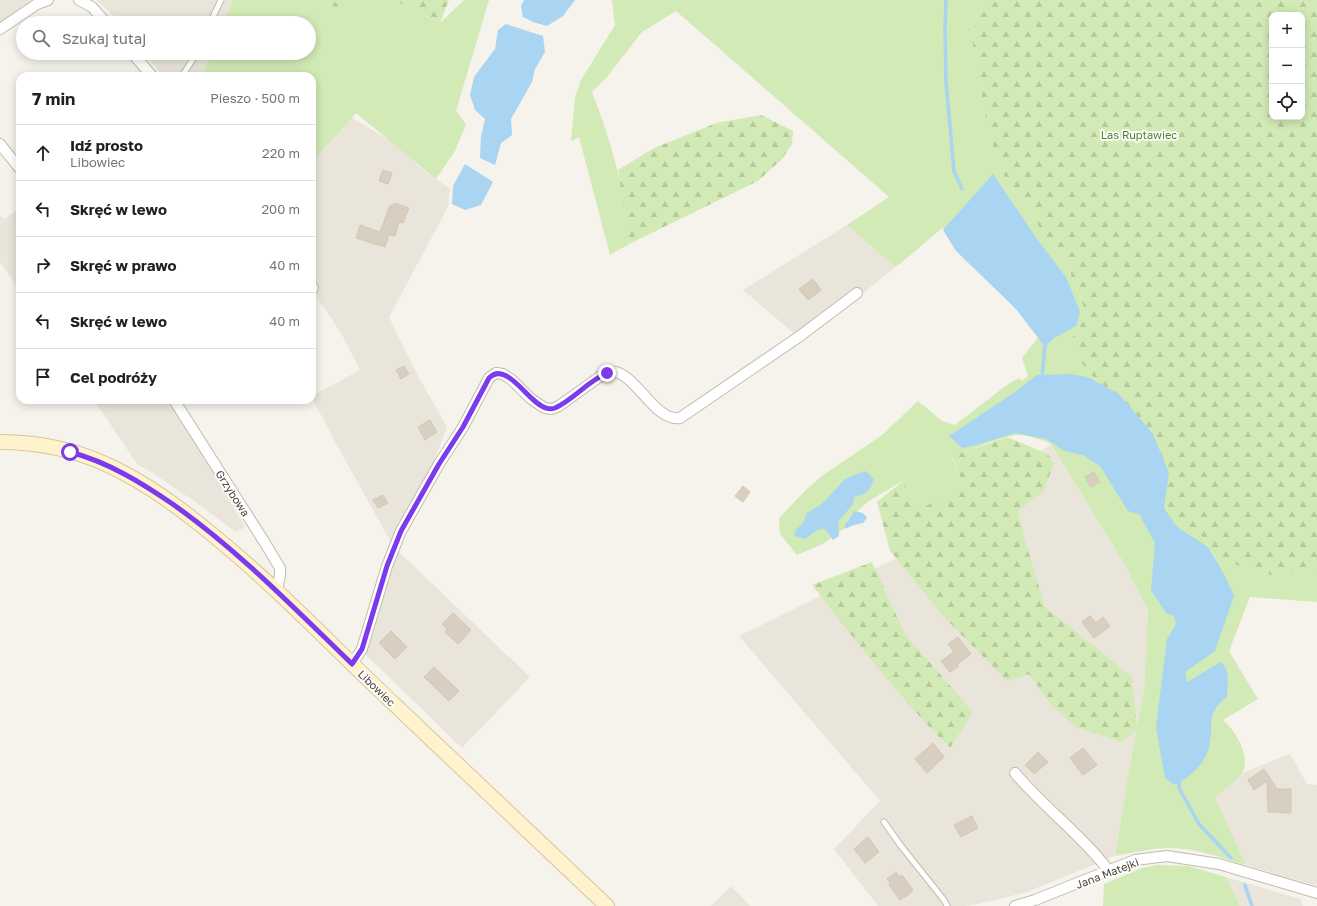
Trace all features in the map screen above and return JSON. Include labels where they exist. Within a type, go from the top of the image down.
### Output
[{"type":"street","points":[[19,16],[37,4],[48,0]]},
{"type":"street","points":[[79,0],[92,7],[100,16]]},
{"type":"street","points":[[0,29],[16,18]]},
{"type":"street","points":[[138,60],[149,72]]},
{"type":"street","points":[[0,144],[16,164]]},
{"type":"street","points":[[352,664],[362,649],[387,566],[401,531],[439,464],[463,427],[486,382],[492,375],[499,373],[503,374],[512,380],[534,401],[545,408],[552,409],[559,406],[602,375],[616,372],[628,378],[666,416],[675,419],[680,418],[800,336],[857,293]]},
{"type":"street","name":"Grzybowa","points":[[177,404],[280,568],[278,586],[275,590]]},
{"type":"street","name":"Libowiec","points":[[0,442],[15,442],[49,447],[75,453],[109,466],[148,487],[194,520],[240,557],[607,906]]},
{"type":"street","points":[[1015,773],[1027,788],[1099,857],[1109,871]]},
{"type":"street","name":"Jana Matejki","points":[[1015,906],[1035,900],[1135,860],[1167,856],[1220,864],[1317,893]]},
{"type":"lane","points":[[213,16],[221,0]]},
{"type":"lane","points":[[185,72],[192,60]]},
{"type":"lane","points":[[884,822],[947,906]]},
{"type":"shaded area","points":[[0,0],[38,0],[0,27]]},
{"type":"shaded area","points":[[96,0],[377,0],[331,105],[412,154],[417,165],[450,189],[448,207],[389,317],[417,374],[447,427],[428,476],[392,544],[315,404],[316,394],[360,370],[341,333],[316,296],[316,72],[160,72],[150,60],[316,60],[316,16],[113,16]]},
{"type":"shaded area","points":[[16,211],[16,286],[0,262],[0,214],[4,219]]},
{"type":"shaded area","points":[[847,225],[895,267],[842,310],[797,336],[743,290]]},
{"type":"shaded area","points":[[97,404],[172,404],[245,527],[236,532],[194,501],[137,464]]},
{"type":"shaded area","points":[[1051,444],[1122,560],[1148,610],[1144,689],[1115,856],[1027,892],[1000,899],[966,906],[878,906],[834,849],[880,801],[739,636],[899,557]]},
{"type":"shaded area","points":[[397,550],[530,677],[462,748],[363,652]]},
{"type":"shaded area","points":[[1290,754],[1307,784],[1317,785],[1317,886],[1246,865],[1215,797],[1242,773]]},
{"type":"shaded area","points":[[1226,877],[1300,899],[1303,906],[1240,906]]},
{"type":"shaded area","points":[[731,886],[750,906],[711,906]]},
{"type":"green space","points":[[233,0],[318,0],[317,3],[348,9],[355,0],[394,0],[440,23],[464,0],[489,0],[456,111],[466,124],[455,151],[436,179],[356,113],[316,158],[316,72],[204,72],[208,60],[316,60],[316,16],[227,16]]},
{"type":"green space","points":[[318,0],[355,0],[348,9],[317,3]]},
{"type":"green space","points":[[394,0],[449,0],[440,23]]},
{"type":"green space","points":[[612,0],[981,0],[972,39],[1005,177],[1069,270],[1087,315],[1067,346],[1146,439],[1170,519],[1203,537],[1218,563],[1237,565],[1271,575],[1302,571],[1317,572],[1317,602],[1250,597],[1229,651],[1258,699],[1223,720],[1228,724],[1241,744],[1244,752],[1245,767],[1237,779],[1215,797],[1246,865],[1180,848],[1156,849],[1115,856],[1144,689],[1148,610],[1122,560],[1051,444],[1029,436],[1014,435],[952,457],[963,485],[936,504],[921,509],[901,482],[869,501],[847,520],[846,527],[823,544],[797,555],[780,534],[779,518],[806,490],[822,476],[882,435],[918,401],[942,421],[955,425],[1008,384],[1019,378],[1022,381],[1028,376],[1022,358],[1040,335],[955,233],[942,228],[895,267],[847,225],[889,197],[676,11],[642,32],[606,78],[592,92],[611,148],[621,186],[627,224],[629,244],[610,255],[579,137],[571,141],[575,97],[581,80],[615,25]]},
{"type":"green space","name":"Las Ruptawiec","points":[[981,0],[1317,0],[1317,572],[1302,571],[1271,575],[1237,565],[1218,563],[1203,537],[1170,519],[1146,439],[1067,346],[1087,315],[1069,270],[1005,177],[989,135],[972,39]]},
{"type":"green space","points":[[761,115],[793,131],[792,144],[782,159],[758,181],[629,244],[618,170],[652,149],[716,123]]},
{"type":"green space","points":[[1007,437],[1048,454],[1054,464],[1043,492],[1018,511],[1045,607],[1132,677],[1137,730],[1121,742],[1076,727],[1052,706],[1029,674],[1007,681],[946,619],[890,551],[877,502],[902,482],[921,509],[963,485],[952,456]]},
{"type":"green space","points":[[872,562],[905,634],[973,712],[950,748],[896,689],[812,585]]},
{"type":"green space","points":[[1158,865],[1188,866],[1226,877],[1240,906],[1103,906],[1104,884],[1142,868]]},
{"type":"water","points":[[524,0],[575,0],[563,16],[547,26],[523,17],[521,6]]},
{"type":"water","points":[[506,24],[543,36],[545,52],[535,69],[532,82],[511,119],[512,135],[501,143],[495,165],[480,158],[481,137],[485,119],[475,110],[470,95],[474,77],[495,49],[498,30]]},
{"type":"water","points":[[465,164],[493,182],[481,205],[465,210],[452,204],[453,186]]},
{"type":"water","points":[[993,174],[1037,239],[1066,277],[1080,312],[1076,326],[1054,338],[1045,347],[1016,309],[956,251],[943,230]]},
{"type":"water","points":[[1069,374],[1088,377],[1120,395],[1153,434],[1169,473],[1164,508],[1177,527],[1208,547],[1224,574],[1234,596],[1215,651],[1185,672],[1187,682],[1221,662],[1227,673],[1227,697],[1215,709],[1213,714],[1211,739],[1204,759],[1196,770],[1174,785],[1165,778],[1156,727],[1167,639],[1176,624],[1174,616],[1166,613],[1151,590],[1155,543],[1139,514],[1128,511],[1100,466],[1083,455],[1065,451],[1046,439],[1015,433],[962,448],[949,436],[1012,394],[1037,375]]},
{"type":"water","points":[[866,471],[874,479],[873,483],[862,495],[854,497],[853,504],[838,522],[839,536],[833,540],[825,529],[817,530],[805,539],[794,536],[796,530],[803,523],[807,513],[822,504],[845,479]]},
{"type":"water","points":[[855,511],[863,513],[867,518],[863,523],[845,529],[845,524]]},
{"type":"building","points":[[383,170],[392,173],[388,184],[379,181]]},
{"type":"building","points":[[394,203],[409,208],[403,223],[399,222],[395,236],[389,235],[385,247],[356,238],[360,225],[380,232],[390,205],[393,206]]},
{"type":"building","points":[[813,279],[821,290],[808,300],[799,289]]},
{"type":"building","points":[[404,366],[409,374],[401,379],[396,370]]},
{"type":"building","points":[[430,420],[437,432],[425,440],[418,427]]},
{"type":"building","points":[[1094,472],[1100,482],[1091,487],[1085,477]]},
{"type":"building","points":[[743,486],[750,492],[743,502],[735,496]]},
{"type":"building","points":[[383,495],[388,503],[378,508],[373,500]]},
{"type":"building","points":[[453,613],[471,630],[458,644],[445,632],[447,629],[442,624]]},
{"type":"building","points":[[1090,616],[1096,623],[1103,617],[1110,626],[1094,638],[1082,622]]},
{"type":"building","points":[[391,631],[407,647],[395,659],[379,643]]},
{"type":"building","points":[[958,637],[971,654],[957,664],[959,666],[950,672],[941,661],[954,652],[948,644]]},
{"type":"building","points":[[434,667],[459,691],[449,701],[424,677]]},
{"type":"building","points":[[933,743],[944,757],[927,773],[915,759]]},
{"type":"building","points":[[1083,748],[1097,765],[1083,775],[1070,758]]},
{"type":"building","points":[[1038,752],[1048,762],[1034,774],[1025,765]]},
{"type":"building","points":[[1264,769],[1277,789],[1291,789],[1291,813],[1268,812],[1267,781],[1254,790],[1248,780]]},
{"type":"building","points":[[972,816],[978,828],[961,837],[954,825]]},
{"type":"building","points":[[868,837],[879,852],[865,863],[854,849]]},
{"type":"building","points":[[896,872],[900,877],[902,875],[913,890],[906,897],[900,900],[889,885],[891,884],[887,879]]},
{"type":"waterway","points":[[946,0],[946,82],[954,171],[962,189]]},
{"type":"waterway","points":[[1042,378],[1045,344]]},
{"type":"waterway","points":[[1179,779],[1179,788],[1199,824],[1231,858]]},
{"type":"waterway","points":[[1245,885],[1252,906]]},
{"type":"route","points":[[70,452],[109,466],[148,487],[194,520],[240,557],[352,664],[362,649],[387,566],[401,531],[439,464],[463,427],[489,378],[496,373],[508,376],[530,398],[545,408],[552,409],[556,408],[596,379],[607,373]]}]
